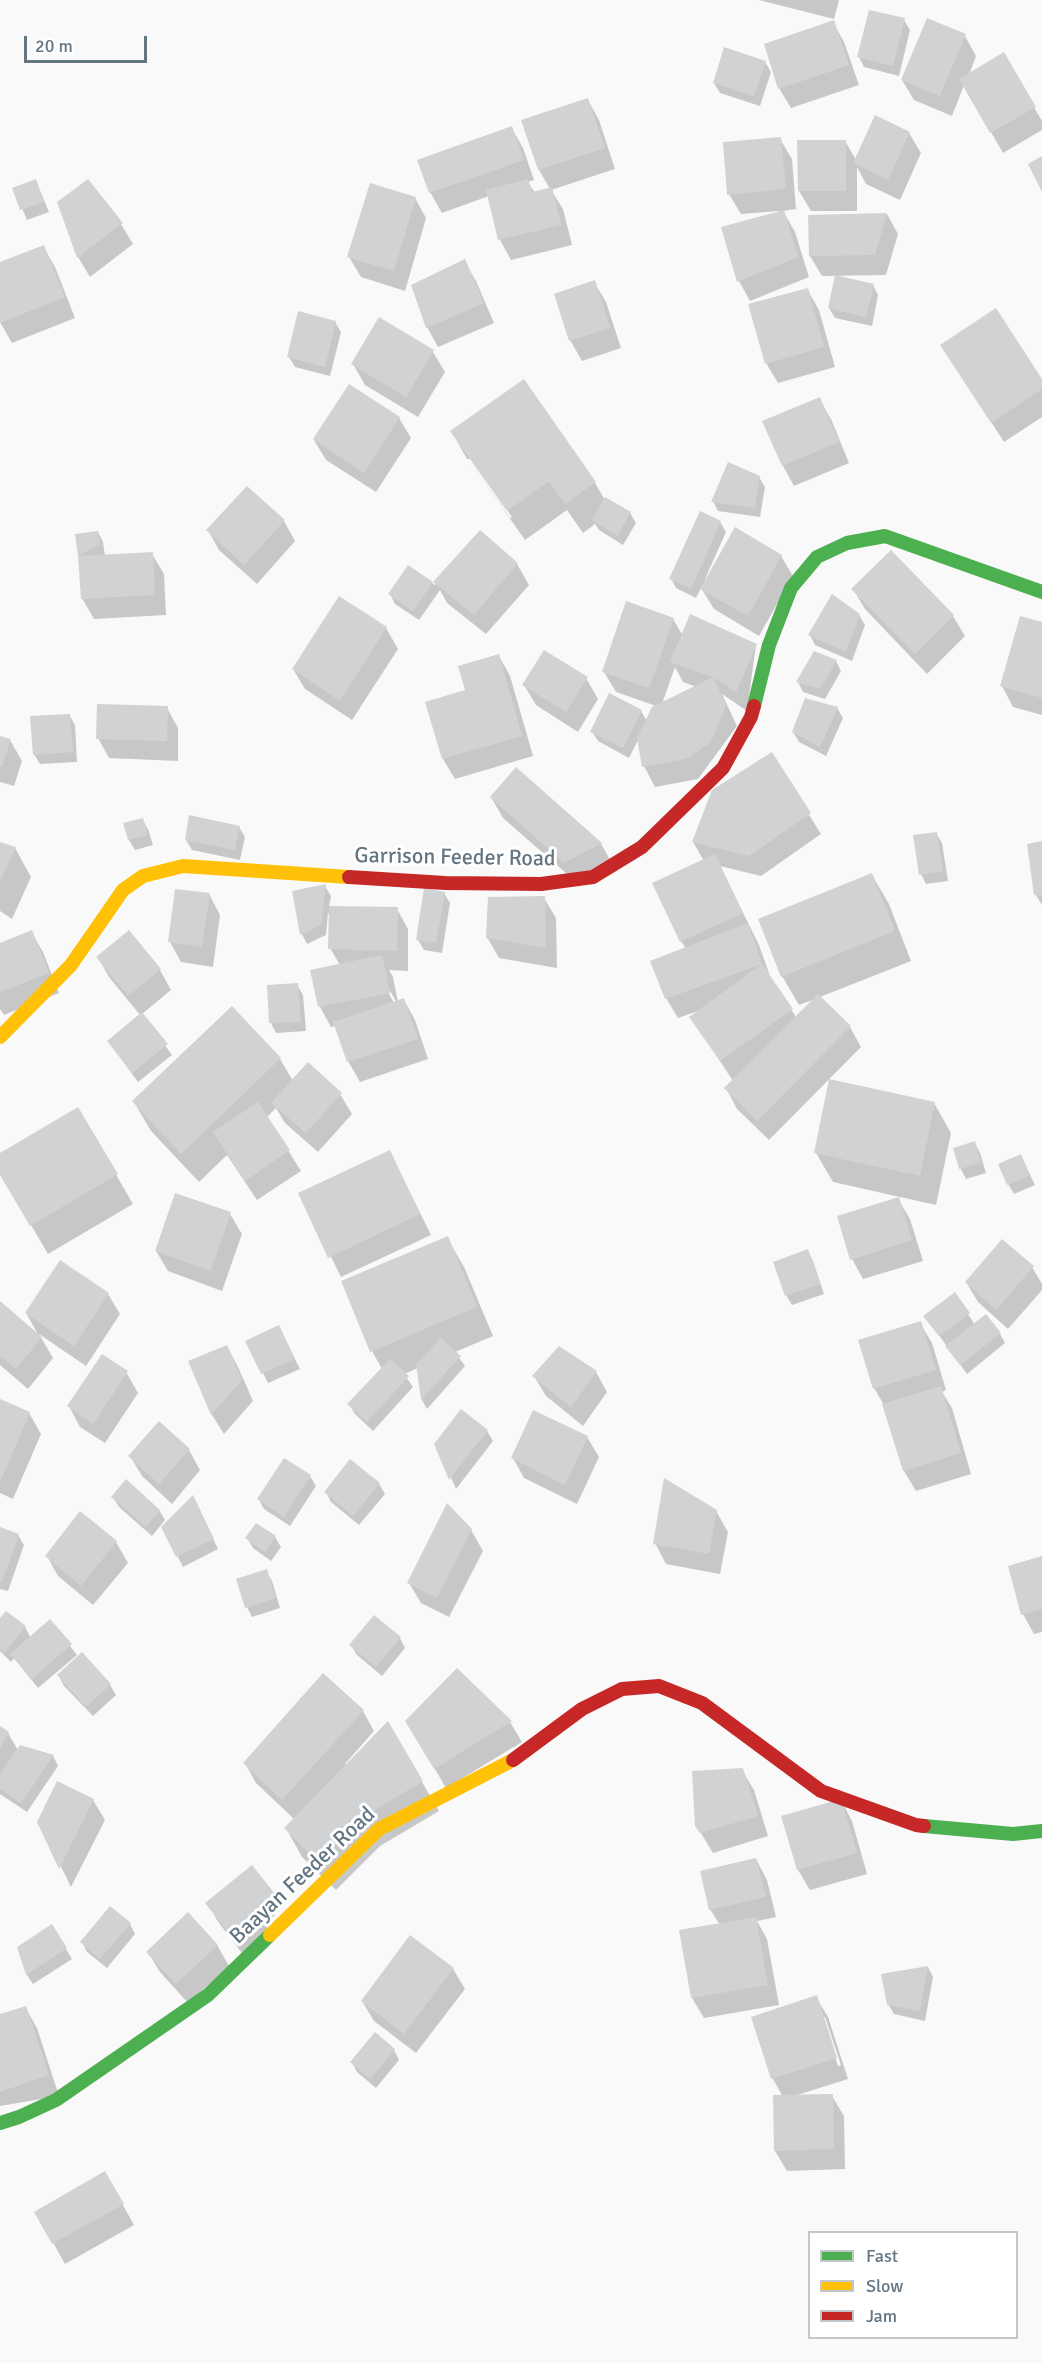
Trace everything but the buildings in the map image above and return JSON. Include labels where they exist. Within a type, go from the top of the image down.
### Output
[{"type":"street","name":"Garrison Feeder Road","points":[[0,1036],[54,984],[79,955],[124,891],[132,883],[154,871],[183,867],[446,883],[541,884],[593,877],[642,847],[723,768],[751,717],[769,645],[791,588],[817,556],[847,543],[885,536],[1042,592]]},
{"type":"street","name":"Baayan Feeder Road","points":[[0,2122],[56,2100],[208,1995],[379,1829],[514,1759],[582,1709],[622,1689],[659,1686],[702,1703],[821,1791],[916,1825],[1012,1834],[1042,1831]]},
{"type":"traffic: fast","points":[[754,706],[769,645],[791,588],[817,557],[847,543],[885,536],[1042,592]]},
{"type":"traffic: fast","points":[[924,1826],[1013,1834],[1042,1831]]},
{"type":"traffic: fast","points":[[0,2123],[56,2100],[208,1995],[270,1935]]},
{"type":"traffic: slow","points":[[0,1037],[71,965],[123,890],[143,876],[183,866],[349,877]]},
{"type":"traffic: slow","points":[[270,1935],[379,1829],[513,1760]]},
{"type":"traffic: jam","points":[[349,877],[445,883],[541,884],[593,877],[642,847],[723,768],[751,717],[754,706]]},
{"type":"traffic: jam","points":[[513,1760],[582,1709],[622,1689],[659,1686],[702,1703],[821,1791],[924,1826]]}]
